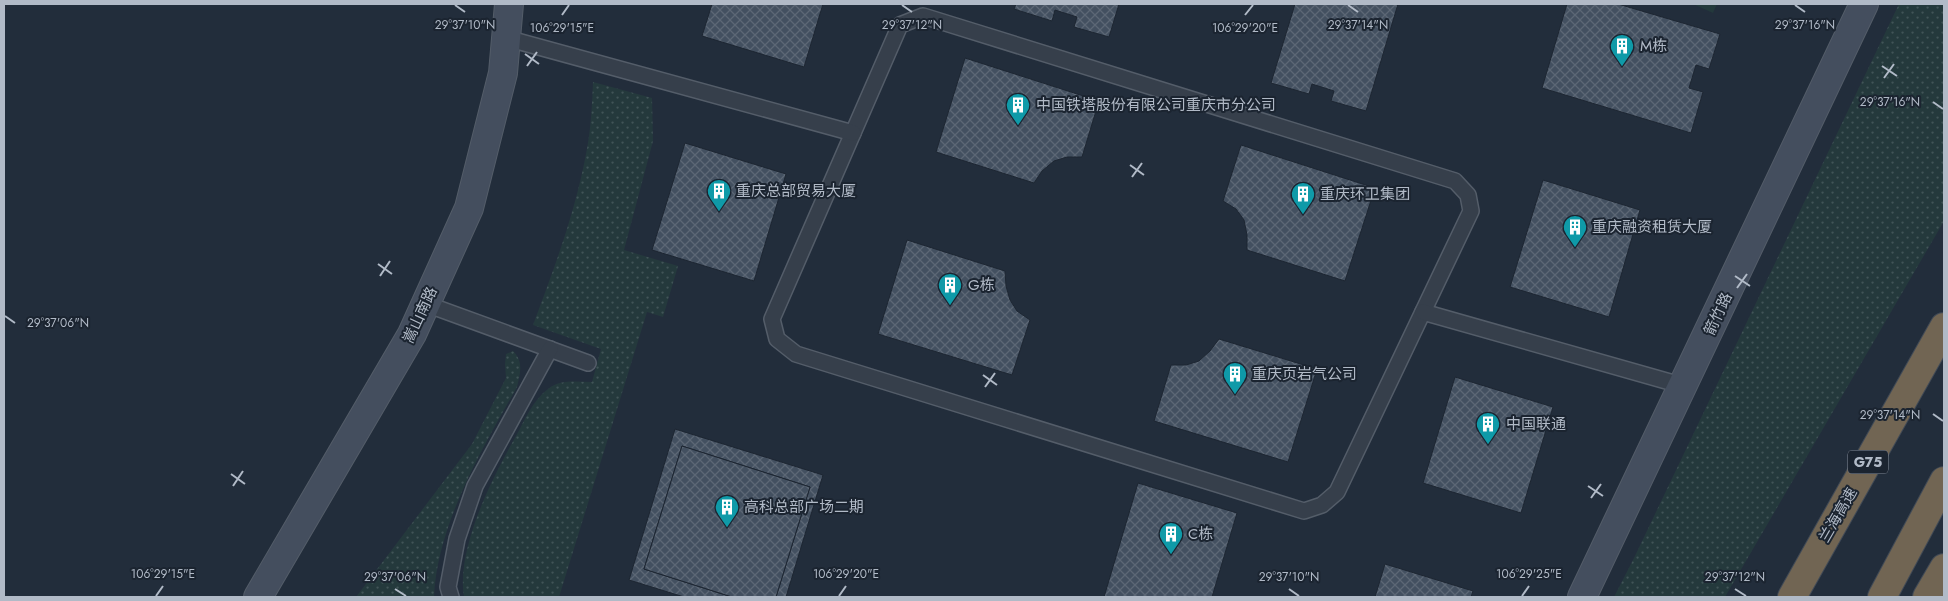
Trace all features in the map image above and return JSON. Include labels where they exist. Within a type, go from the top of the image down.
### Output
[{"type":"highway","name":"兰海高速","points":[[1792,597],[1944,328]]},
{"type":"highway","points":[[1882,597],[1944,481]]},
{"type":"highway","points":[[1927,597],[1944,568]]},
{"type":"street","name":"嵩山南路","points":[[258,597],[412,334],[469,208],[503,74],[509,4]]},
{"type":"street","name":"箭竹路","points":[[1582,597],[1864,4]]},
{"type":"lane","points":[[923,16],[1455,180],[1468,195],[1471,212],[1422,312],[1337,492],[1322,505],[1304,511],[796,354],[776,339],[772,319],[900,25],[923,16]]},
{"type":"lane","points":[[506,38],[853,133]]},
{"type":"lane","points":[[426,304],[588,362]]},
{"type":"lane","points":[[1422,312],[1684,386]]},
{"type":"lane","points":[[451,597],[448,587],[458,538],[475,486],[550,349]]},
{"type":"green space","points":[[1693,4],[1717,4],[1713,13]]},
{"type":"green space","points":[[1899,4],[1944,4],[1944,221],[1725,597],[1614,597],[1634,558]]},
{"type":"green space","points":[[593,82],[652,98],[653,141],[624,250],[678,266],[663,317],[647,312],[559,597],[464,597],[465,557],[478,514],[497,472],[526,417],[542,394],[553,386],[569,382],[592,382],[601,349],[533,325],[549,283],[576,198],[589,136]]},
{"type":"green space","points":[[513,351],[520,364],[517,387],[476,462],[452,515],[437,570],[434,597],[356,597],[472,444],[506,378],[506,354]]},
{"type":"building","points":[[712,4],[823,4],[804,67],[702,36]]},
{"type":"building","points":[[1016,4],[1119,4],[1109,37],[1074,27],[1077,17],[1055,10],[1052,21],[1014,9]]},
{"type":"building","points":[[1295,4],[1398,4],[1366,111],[1331,101],[1334,91],[1312,84],[1309,94],[1271,83]]},
{"type":"building","name":"M栋","points":[[1567,4],[1618,4],[1720,34],[1709,69],[1696,65],[1689,88],[1703,92],[1691,133],[1542,88]]},
{"type":"building","name":"中国铁塔股份有限公司重庆市分公司","points":[[965,58],[1099,101],[1082,157],[1067,157],[1054,161],[1042,171],[1034,183],[936,152]]},
{"type":"building","name":"重庆总部贸易大厦","points":[[685,143],[786,174],[754,281],[652,250]]},
{"type":"building","name":"重庆环卫集团","points":[[1241,145],[1375,188],[1345,281],[1247,250],[1244,220],[1236,209],[1223,201]]},
{"type":"building","name":"重庆融资租赁大厦","points":[[1543,180],[1640,210],[1609,317],[1510,287]]},
{"type":"building","name":"G栋","points":[[907,240],[1005,271],[1006,286],[1010,300],[1017,311],[1030,320],[1012,375],[878,334]]},
{"type":"building","name":"重庆页岩气公司","points":[[1219,339],[1317,369],[1288,462],[1154,421],[1171,365],[1186,365],[1199,361]]},
{"type":"building","name":"中国联通","points":[[1455,377],[1553,407],[1521,513],[1423,483]]},
{"type":"building","points":[[675,429],[823,475],[786,597],[776,597],[810,487],[682,446],[644,569],[732,597],[684,597],[629,580]]},
{"type":"building","name":"高科总部广场二期","points":[[682,446],[810,487],[776,597],[732,597],[644,569]]},
{"type":"building","name":"C栋","points":[[1138,483],[1237,513],[1212,597],[1104,597]]},
{"type":"building","points":[[1385,564],[1473,591],[1471,597],[1375,597]]},
{"type":"place","name":"M栋","points":[[1622,67]]},
{"type":"place","name":"中国铁塔股份有限公司重庆市分公司","points":[[1018,126]]},
{"type":"place","name":"重庆总部贸易大厦","points":[[719,212]]},
{"type":"place","name":"重庆环卫集团","points":[[1303,215]]},
{"type":"place","name":"重庆融资租赁大厦","points":[[1575,248]]},
{"type":"place","name":"G栋","points":[[950,306]]},
{"type":"place","name":"重庆页岩气公司","points":[[1235,395]]},
{"type":"place","name":"中国联通","points":[[1488,445]]},
{"type":"place","name":"高科总部广场二期","points":[[727,528]]},
{"type":"place","name":"C栋","points":[[1171,555]]}]
